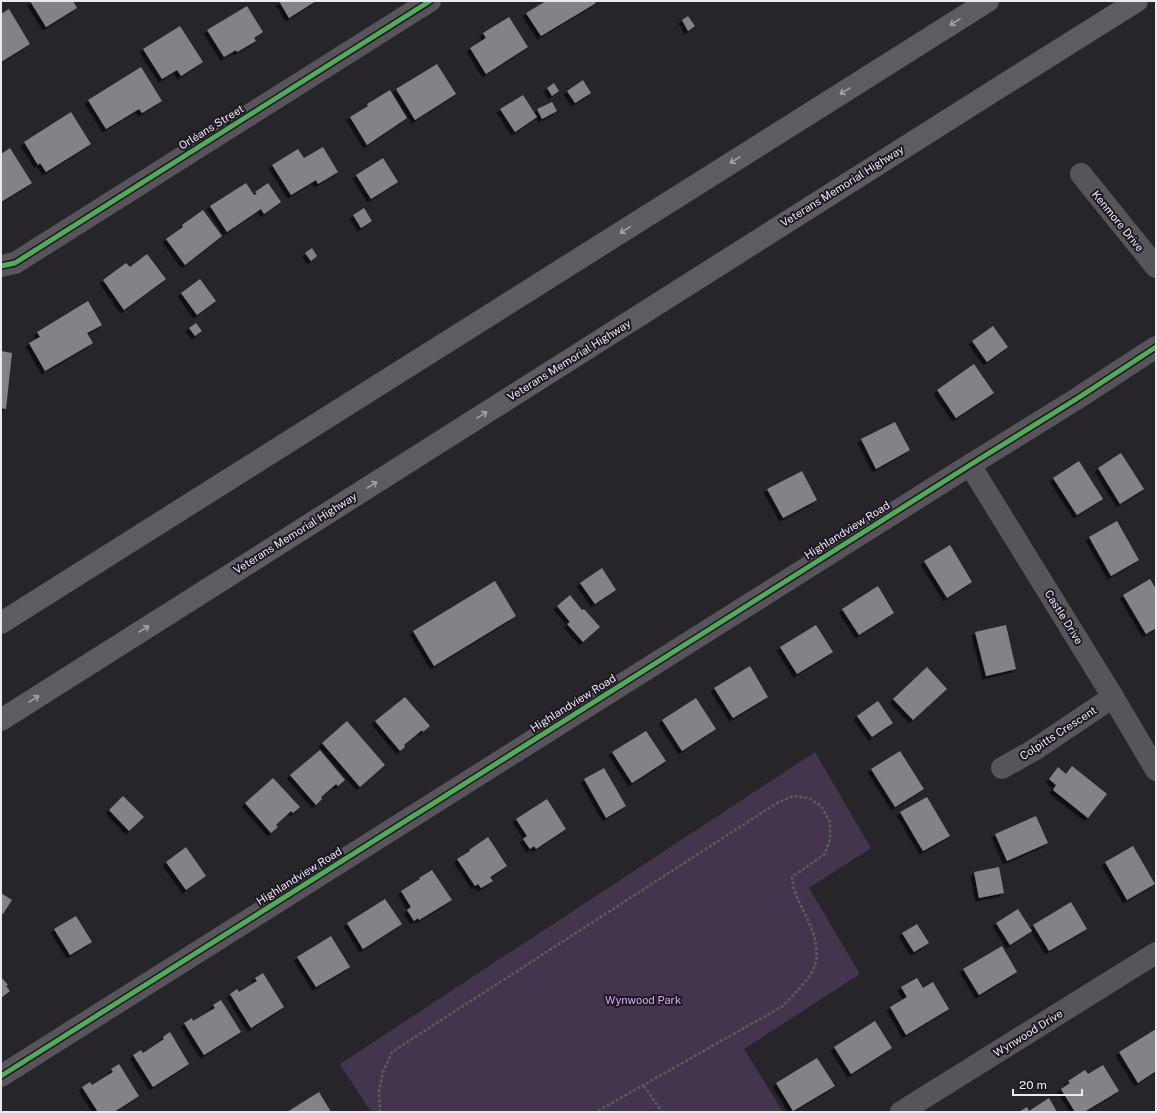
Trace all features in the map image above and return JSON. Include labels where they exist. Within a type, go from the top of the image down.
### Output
[{"type":"highway","points":[[1,623],[988,1]]},
{"type":"highway","name":"Veterans Memorial Highway","points":[[1,720],[1137,1]]},
{"type":"street","name":"Orléans Street","points":[[1,266],[14,263],[430,1]]},
{"type":"street","name":"Kenmore Drive","points":[[1081,174],[1156,268]]},
{"type":"street","name":"Highlandview Road","points":[[1,1076],[1078,398],[1156,347]]},
{"type":"street","name":"Castle Drive","points":[[970,465],[1113,697],[1156,770]]},
{"type":"street","name":"Colpitts Crescent","points":[[1002,768],[1034,750],[1113,697]]},
{"type":"street","name":"Wynwood Drive","points":[[901,1112],[1156,953]]},
{"type":"path","points":[[381,1112],[379,1091],[383,1072],[392,1052],[777,803],[793,796],[809,798],[821,806],[830,822],[830,839],[825,854],[792,877],[792,887],[813,930],[817,955],[814,968],[796,992],[782,1006],[596,1112]]},
{"type":"path","points":[[644,1086],[662,1112]]},
{"type":"green space","name":"Wynwood Park","points":[[815,752],[871,848],[809,888],[860,974],[744,1049],[783,1112],[371,1112],[340,1064]]},
{"type":"building","points":[[30,1],[73,1],[77,8],[46,27]]},
{"type":"building","points":[[279,1],[316,1],[289,18]]},
{"type":"building","points":[[546,1],[594,1],[596,3],[541,36],[526,13]]},
{"type":"building","points":[[247,6],[263,32],[254,38],[256,41],[237,52],[236,50],[224,57],[207,30]]},
{"type":"building","points":[[9,9],[30,44],[1,62],[1,14]]},
{"type":"building","points":[[688,16],[695,26],[688,31],[682,20]]},
{"type":"building","points":[[509,17],[528,47],[486,74],[470,48],[486,38],[483,33]]},
{"type":"building","points":[[180,26],[203,62],[181,76],[177,70],[162,79],[143,49]]},
{"type":"building","points":[[437,64],[456,94],[415,120],[396,89]]},
{"type":"building","points":[[141,67],[162,101],[142,113],[139,109],[106,129],[88,100]]},
{"type":"building","points":[[583,80],[591,93],[575,103],[567,91]]},
{"type":"building","points":[[554,83],[559,91],[552,96],[547,88]]},
{"type":"building","points":[[390,90],[407,118],[367,145],[350,117],[368,106],[367,104]]},
{"type":"building","points":[[523,95],[537,117],[515,132],[500,109]]},
{"type":"building","points":[[552,102],[557,111],[542,119],[537,109]]},
{"type":"building","points":[[71,112],[91,144],[46,172],[40,163],[38,165],[24,142]]},
{"type":"building","points":[[323,147],[338,172],[318,184],[316,180],[291,195],[272,165],[298,149],[304,158]]},
{"type":"building","points":[[10,148],[32,183],[1,202],[1,154]]},
{"type":"building","points":[[383,158],[398,182],[371,199],[356,175]]},
{"type":"building","points":[[246,183],[254,195],[257,194],[255,192],[268,183],[281,202],[264,214],[261,209],[227,232],[210,206]]},
{"type":"building","points":[[364,208],[372,221],[361,228],[353,215]]},
{"type":"building","points":[[203,210],[222,236],[185,265],[166,239]]},
{"type":"building","points":[[312,248],[317,256],[311,261],[305,253]]},
{"type":"building","points":[[147,254],[166,279],[124,310],[103,280],[126,263],[130,267]]},
{"type":"building","points":[[200,279],[216,301],[197,315],[181,293]]},
{"type":"building","points":[[88,301],[102,325],[87,333],[93,343],[45,371],[29,343],[40,337],[37,332]]},
{"type":"building","points":[[196,323],[202,331],[195,336],[189,328]]},
{"type":"building","points":[[993,326],[1008,347],[987,362],[972,341]]},
{"type":"building","points":[[1,351],[12,353],[6,409],[1,408]]},
{"type":"building","points":[[974,364],[994,393],[956,418],[937,390]]},
{"type":"building","points":[[895,422],[910,450],[876,469],[861,439]]},
{"type":"building","points":[[1121,453],[1144,489],[1120,504],[1098,468]]},
{"type":"building","points":[[1079,461],[1103,499],[1077,515],[1053,478]]},
{"type":"building","points":[[802,471],[817,500],[783,518],[767,489]]},
{"type":"building","points":[[1117,521],[1139,560],[1111,576],[1089,537]]},
{"type":"building","points":[[950,545],[972,582],[947,598],[924,561]]},
{"type":"building","points":[[602,568],[616,590],[595,604],[580,583]]},
{"type":"building","points":[[1150,579],[1156,589],[1156,628],[1146,634],[1123,595]]},
{"type":"building","points":[[495,581],[516,616],[434,666],[413,631]]},
{"type":"building","points":[[878,586],[894,613],[859,635],[842,609]]},
{"type":"building","points":[[570,595],[582,610],[584,609],[600,627],[583,642],[567,624],[570,622],[557,606]]},
{"type":"building","points":[[816,625],[833,652],[797,674],[780,647]]},
{"type":"building","points":[[1006,625],[1016,669],[986,676],[975,632]]},
{"type":"building","points":[[750,666],[768,697],[733,718],[714,688]]},
{"type":"building","points":[[927,667],[947,689],[913,720],[893,699]]},
{"type":"building","points":[[405,697],[430,726],[423,732],[422,730],[404,745],[405,747],[400,751],[375,721]]},
{"type":"building","points":[[696,698],[716,729],[682,751],[662,720]]},
{"type":"building","points":[[878,701],[893,723],[872,737],[857,716]]},
{"type":"building","points":[[347,721],[385,765],[360,787],[322,743]]},
{"type":"building","points":[[646,731],[666,761],[632,783],[612,752]]},
{"type":"building","points":[[320,750],[345,780],[338,786],[336,784],[321,797],[322,799],[316,805],[290,775]]},
{"type":"building","points":[[900,751],[924,789],[895,807],[871,769]]},
{"type":"building","points":[[1072,766],[1107,794],[1088,818],[1053,790],[1056,785],[1049,779],[1058,767],[1066,774]]},
{"type":"building","points":[[604,768],[626,806],[606,818],[584,779]]},
{"type":"building","points":[[273,778],[300,807],[293,813],[291,811],[276,825],[278,827],[271,833],[245,803]]},
{"type":"building","points":[[123,796],[144,817],[129,831],[109,810]]},
{"type":"building","points":[[927,797],[950,836],[923,851],[900,812]]},
{"type":"building","points":[[547,799],[566,829],[536,849],[534,846],[530,849],[523,839],[527,836],[516,819]]},
{"type":"building","points":[[1036,816],[1048,843],[1007,861],[995,834]]},
{"type":"building","points":[[488,837],[507,866],[490,877],[493,881],[481,888],[478,884],[475,886],[457,859]]},
{"type":"building","points":[[1133,846],[1155,884],[1127,900],[1105,862]]},
{"type":"building","points":[[186,847],[206,876],[186,890],[166,862]]},
{"type":"building","points":[[999,867],[1004,893],[979,898],[974,872]]},
{"type":"building","points":[[432,870],[452,900],[419,920],[418,918],[414,921],[407,910],[411,907],[401,891]]},
{"type":"building","points":[[1,893],[12,900],[3,914],[1,913]]},
{"type":"building","points":[[385,899],[402,924],[363,949],[347,923]]},
{"type":"building","points":[[1071,902],[1087,929],[1049,951],[1033,925]]},
{"type":"building","points":[[1018,909],[1032,931],[1010,945],[996,923]]},
{"type":"building","points":[[76,916],[92,942],[70,955],[54,929]]},
{"type":"building","points":[[917,924],[929,943],[914,952],[902,933]]},
{"type":"building","points":[[331,936],[350,967],[316,987],[297,957]]},
{"type":"building","points":[[1002,946],[1017,972],[979,995],[963,969]]},
{"type":"building","points":[[263,973],[284,1007],[251,1028],[230,994],[237,989],[239,992],[257,981],[255,978]]},
{"type":"building","points":[[1,977],[8,985],[6,986],[10,991],[1,998]]},
{"type":"building","points":[[917,978],[923,988],[933,982],[949,1009],[906,1035],[890,1007],[907,997],[901,987]]},
{"type":"building","points":[[221,1000],[241,1032],[204,1055],[184,1023],[192,1018],[193,1021],[215,1008],[213,1005]]},
{"type":"building","points":[[875,1021],[892,1048],[851,1074],[834,1047]]},
{"type":"building","points":[[1156,1029],[1156,1071],[1138,1083],[1119,1052]]},
{"type":"building","points":[[170,1032],[189,1064],[153,1087],[133,1055],[141,1050],[143,1053],[164,1039],[163,1037]]},
{"type":"building","points":[[817,1058],[835,1086],[793,1111],[776,1083]]},
{"type":"building","points":[[119,1064],[139,1096],[114,1112],[98,1112],[82,1087],[90,1082],[92,1085],[113,1072],[111,1069]]},
{"type":"building","points":[[1103,1065],[1119,1091],[1084,1112],[1075,1112],[1061,1089],[1070,1083],[1068,1081],[1085,1070],[1088,1074]]},
{"type":"building","points":[[319,1092],[331,1112],[287,1112]]},
{"type":"building","points":[[1049,1098],[1057,1112],[1019,1112],[1027,1107],[1029,1111]]},
{"type":"cycle path","points":[[1,266],[15,263],[430,1]]},
{"type":"cycle path","points":[[1,1076],[1078,398],[1156,347]]}]
